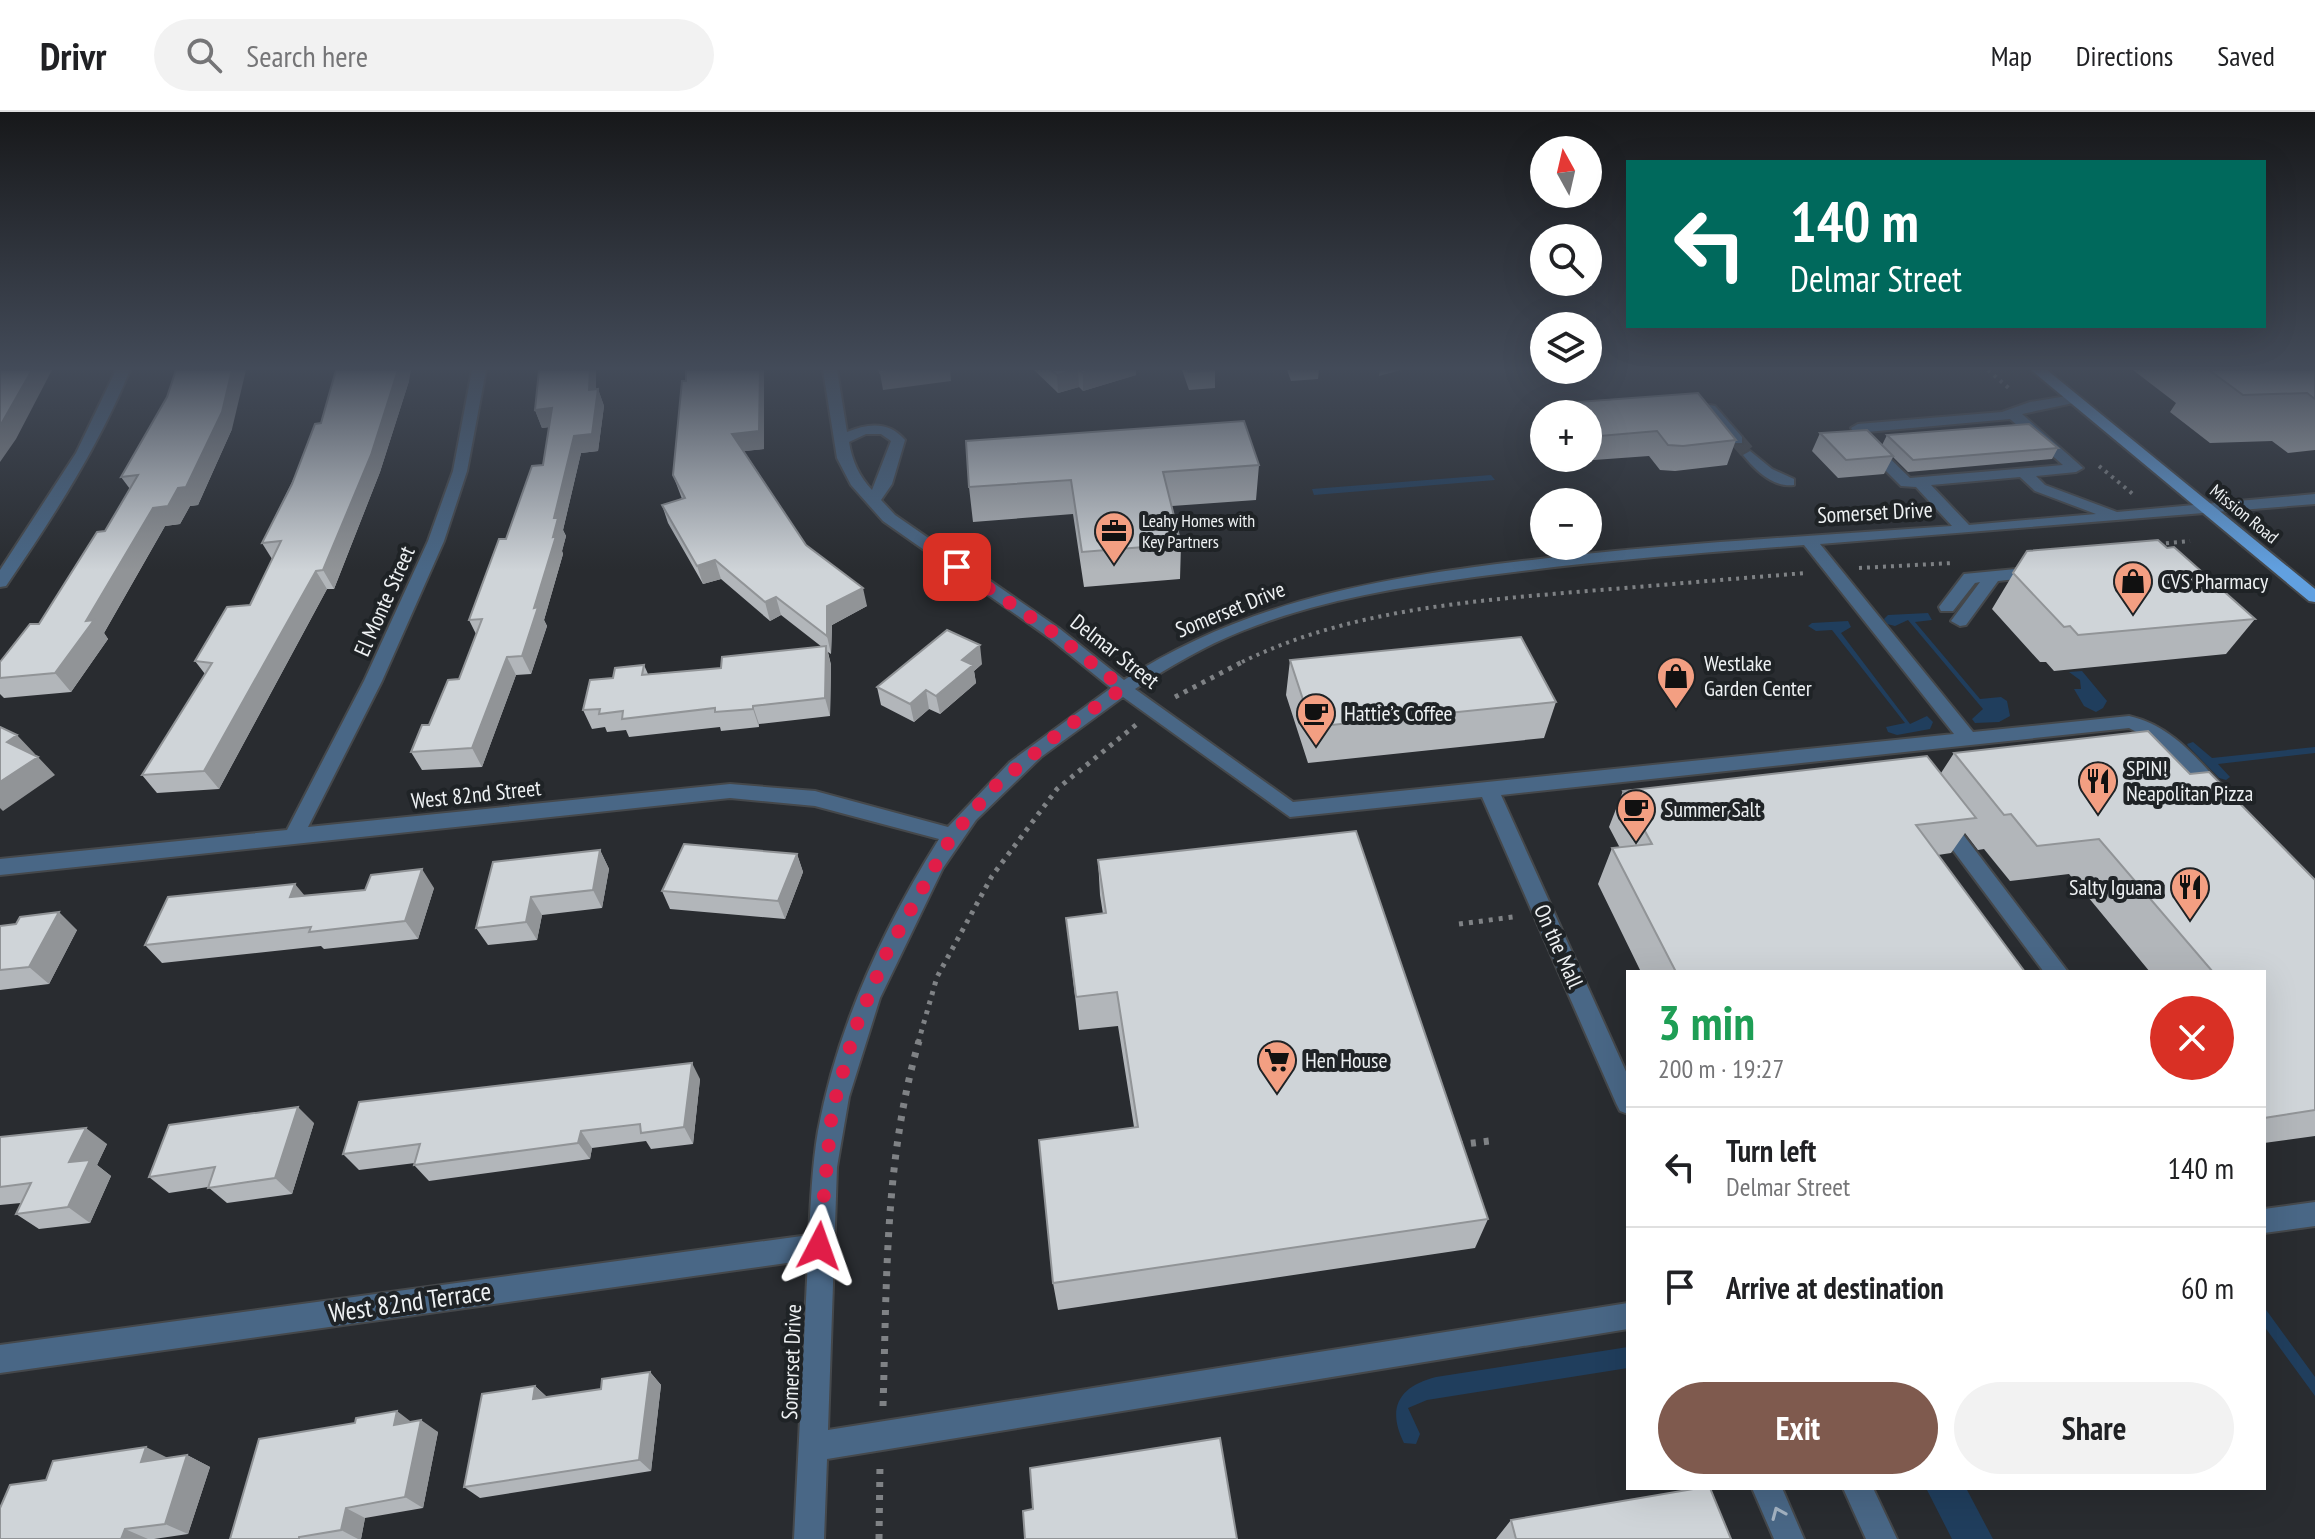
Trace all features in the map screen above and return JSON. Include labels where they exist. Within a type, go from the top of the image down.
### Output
[{"type":"main road","name":"Mission Road","points":[[2118,437],[2315,597]]},
{"type":"street","points":[[0,582],[92,437]]},
{"type":"street","name":"El Monte Street","points":[[293,837],[373,681],[436,541],[460,471],[466,437]]},
{"type":"street","name":"Delmar Street","points":[[840,437],[844,458],[856,482],[889,518],[1054,633],[1123,688],[1290,810],[1489,790]]},
{"type":"street","points":[[841,440],[848,437]]},
{"type":"street","points":[[873,500],[884,484],[898,440],[895,437]]},
{"type":"street","points":[[1728,437],[1767,472],[1789,482]]},
{"type":"street","points":[[1863,437],[1906,483],[2076,468],[2039,437]]},
{"type":"street","points":[[2024,473],[2040,488],[2118,517]]},
{"type":"street","points":[[1920,482],[1965,530]]},
{"type":"street","points":[[2026,525],[2040,505],[2040,488]]},
{"type":"street","name":"Somerset Drive","points":[[809,1539],[819,1246],[832,1111],[855,1029],[887,952],[952,836],[993,788],[1064,729],[1123,688],[1190,649],[1237,627],[1348,592],[1431,577],[1591,557],[1965,530],[2315,499]]},
{"type":"street","points":[[1808,540],[1968,739]]},
{"type":"street","points":[[1947,607],[1970,578],[2053,570]]},
{"type":"street","points":[[1960,621],[1993,576]]},
{"type":"street","points":[[1489,790],[2129,722],[2145,724],[2160,734],[2231,806]]},
{"type":"street","points":[[1886,748],[1901,767]]},
{"type":"street","name":"On the Mall","points":[[1489,790],[1626,1098]]},
{"type":"street","name":"West 82nd Street","points":[[0,867],[730,791],[787,793],[855,806],[952,836]]},
{"type":"street","points":[[1925,799],[2055,970]]},
{"type":"street","points":[[2266,1221],[2315,1214]]},
{"type":"street","name":"West 82nd Terrace","points":[[0,1359],[819,1246]]},
{"type":"street","points":[[812,1447],[1626,1316]]},
{"type":"street","points":[[1768,1490],[1789,1539]]},
{"type":"street","points":[[1859,1490],[1882,1539]]},
{"type":"path","points":[[1459,924],[1513,917]]},
{"type":"path","points":[[1451,1146],[1489,1141]]},
{"type":"shaded area","points":[[1491,475],[1495,480],[1314,495],[1312,489]]},
{"type":"shaded area","points":[[1928,613],[1932,620],[1915,622],[1980,699],[2001,697],[2007,701],[2010,716],[1999,722],[1975,723],[1972,719],[1983,709],[1908,620],[1895,626],[1887,624],[1884,619],[1888,615]]},
{"type":"shaded area","points":[[1848,621],[1851,627],[1841,633],[1910,724],[1927,716],[1933,722],[1930,729],[1897,735],[1888,732],[1886,727],[1905,723],[1832,630],[1816,631],[1808,626],[1812,623]]},
{"type":"shaded area","points":[[2082,671],[2107,701],[2096,712],[2084,706],[2074,689],[2081,689],[2080,680],[2069,672]]},
{"type":"shaded area","points":[[2193,742],[2212,758],[2315,747],[2315,753],[2218,764],[2230,777],[2226,780],[2219,778],[2188,746]]},
{"type":"shaded area","points":[[2266,1310],[2315,1377],[2315,1396],[2266,1329]]},
{"type":"shaded area","points":[[1626,1347],[1626,1368],[1427,1400],[1408,1408],[1420,1434],[1416,1444],[1404,1443],[1396,1419],[1400,1400],[1413,1386],[1436,1377]]},
{"type":"shaded area","points":[[1927,1490],[1967,1490],[1993,1539],[1952,1539]]},
{"type":"building","points":[[144,437],[210,437],[186,487],[178,488],[168,506],[153,508],[86,621],[94,620],[55,673],[0,678],[0,662],[30,624],[39,624],[97,532],[105,531],[138,475],[121,477]]},
{"type":"building","points":[[310,437],[377,437],[323,570],[316,571],[204,771],[142,775],[212,663],[195,661],[227,607],[250,605],[281,541],[262,543],[292,484]]},
{"type":"building","points":[[547,437],[574,437],[554,518],[558,518],[553,537],[556,536],[522,656],[507,657],[472,748],[411,752],[422,725],[429,725],[448,680],[459,679],[482,619],[469,620],[499,539],[506,539],[532,466],[543,465]]},
{"type":"building","points":[[677,437],[734,437],[806,545],[863,588],[827,606],[827,636],[776,597],[765,602],[715,560],[697,566],[662,505],[685,498],[673,475]]},
{"type":"building","points":[[1027,437],[1249,437],[1259,465],[1163,472],[1181,544],[1082,552],[1071,480],[969,487],[966,441]]},
{"type":"building","points":[[1661,437],[1733,437],[1736,440],[1668,445]]},
{"type":"building","points":[[1823,437],[1874,437],[1893,456],[1846,460]]},
{"type":"building","points":[[1889,437],[2044,437],[2058,448],[1913,460]]},
{"type":"building","points":[[2158,540],[2167,548],[2174,547],[2255,619],[2078,635],[2070,626],[2064,627],[2013,573],[2027,551]]},
{"type":"building","points":[[947,630],[980,645],[962,660],[973,665],[936,696],[926,690],[910,704],[877,687]]},
{"type":"building","points":[[1521,637],[1556,702],[1312,727],[1290,660]]},
{"type":"building","points":[[826,646],[825,698],[753,706],[753,709],[715,712],[715,708],[622,719],[623,711],[599,714],[600,709],[583,710],[590,680],[613,678],[615,668],[644,665],[642,675],[721,668],[722,657]]},
{"type":"building","points":[[0,727],[17,735],[7,742],[38,757],[0,782]]},
{"type":"building","points":[[2148,731],[2190,774],[2209,772],[2315,880],[2315,1110],[2266,1118],[2266,970],[2211,970],[2099,839],[2037,846],[2011,814],[2004,815],[1954,753]]},
{"type":"building","points":[[1927,756],[1976,818],[1916,825],[2024,970],[1675,970],[1612,848],[1652,844],[1623,791]]},
{"type":"building","name":"Hen House","points":[[1356,831],[1488,1219],[1053,1283],[1039,1140],[1138,1127],[1117,992],[1076,997],[1066,918],[1106,913],[1098,860]]},
{"type":"building","points":[[684,844],[797,854],[778,901],[662,891]]},
{"type":"building","points":[[600,850],[593,890],[531,897],[526,922],[476,928],[493,862]]},
{"type":"building","points":[[422,869],[405,921],[309,932],[311,927],[145,945],[168,897],[295,884],[290,897],[365,890],[371,875]]},
{"type":"building","points":[[59,912],[29,967],[0,970],[0,926],[16,924],[20,917]]},
{"type":"building","points":[[692,1063],[684,1127],[641,1133],[640,1124],[581,1131],[578,1143],[414,1165],[420,1144],[343,1154],[359,1102]]},
{"type":"building","points":[[298,1107],[275,1178],[208,1188],[215,1167],[149,1177],[169,1125]]},
{"type":"building","points":[[86,1128],[69,1162],[90,1160],[68,1207],[16,1214],[31,1183],[0,1187],[0,1137]]},
{"type":"building","points":[[650,1372],[639,1460],[464,1487],[482,1394],[535,1386],[533,1399],[601,1389],[602,1379]]},
{"type":"building","points":[[397,1411],[394,1425],[421,1420],[405,1497],[346,1508],[341,1530],[299,1539],[230,1539],[259,1439],[355,1423],[356,1418]]},
{"type":"building","points":[[1220,1438],[1237,1539],[1025,1539],[1023,1511],[1033,1509],[1030,1468]]},
{"type":"building","points":[[146,1447],[141,1462],[187,1455],[165,1524],[125,1529],[121,1539],[0,1539],[0,1508],[10,1485],[46,1480],[53,1461]]},
{"type":"building","points":[[1687,1490],[1711,1490],[1731,1539],[1516,1539],[1511,1520]]},
{"type":"tunnel","points":[[1737,440],[1750,455]]},
{"type":"place","name":"Leahy Homes with Key Partners","points":[[1114,565]]},
{"type":"place","name":"CVS Pharmacy","points":[[2133,615]]},
{"type":"place","name":"Westlake Garden Center","points":[[1676,710]]},
{"type":"place","name":"Hattie’s Coffee","points":[[1316,747]]},
{"type":"place","name":"SPIN! Neapolitan Pizza","points":[[2098,815]]},
{"type":"place","name":"Summer Salt","points":[[1636,843]]},
{"type":"place","name":"Salty Iguana","points":[[2190,921]]},
{"type":"place","name":"Hen House","points":[[1277,1094]]},
{"type":"route","points":[[819,1246],[832,1111],[855,1029],[887,952],[952,836],[993,788],[1064,729],[1123,688],[1054,633],[957,567]]}]
